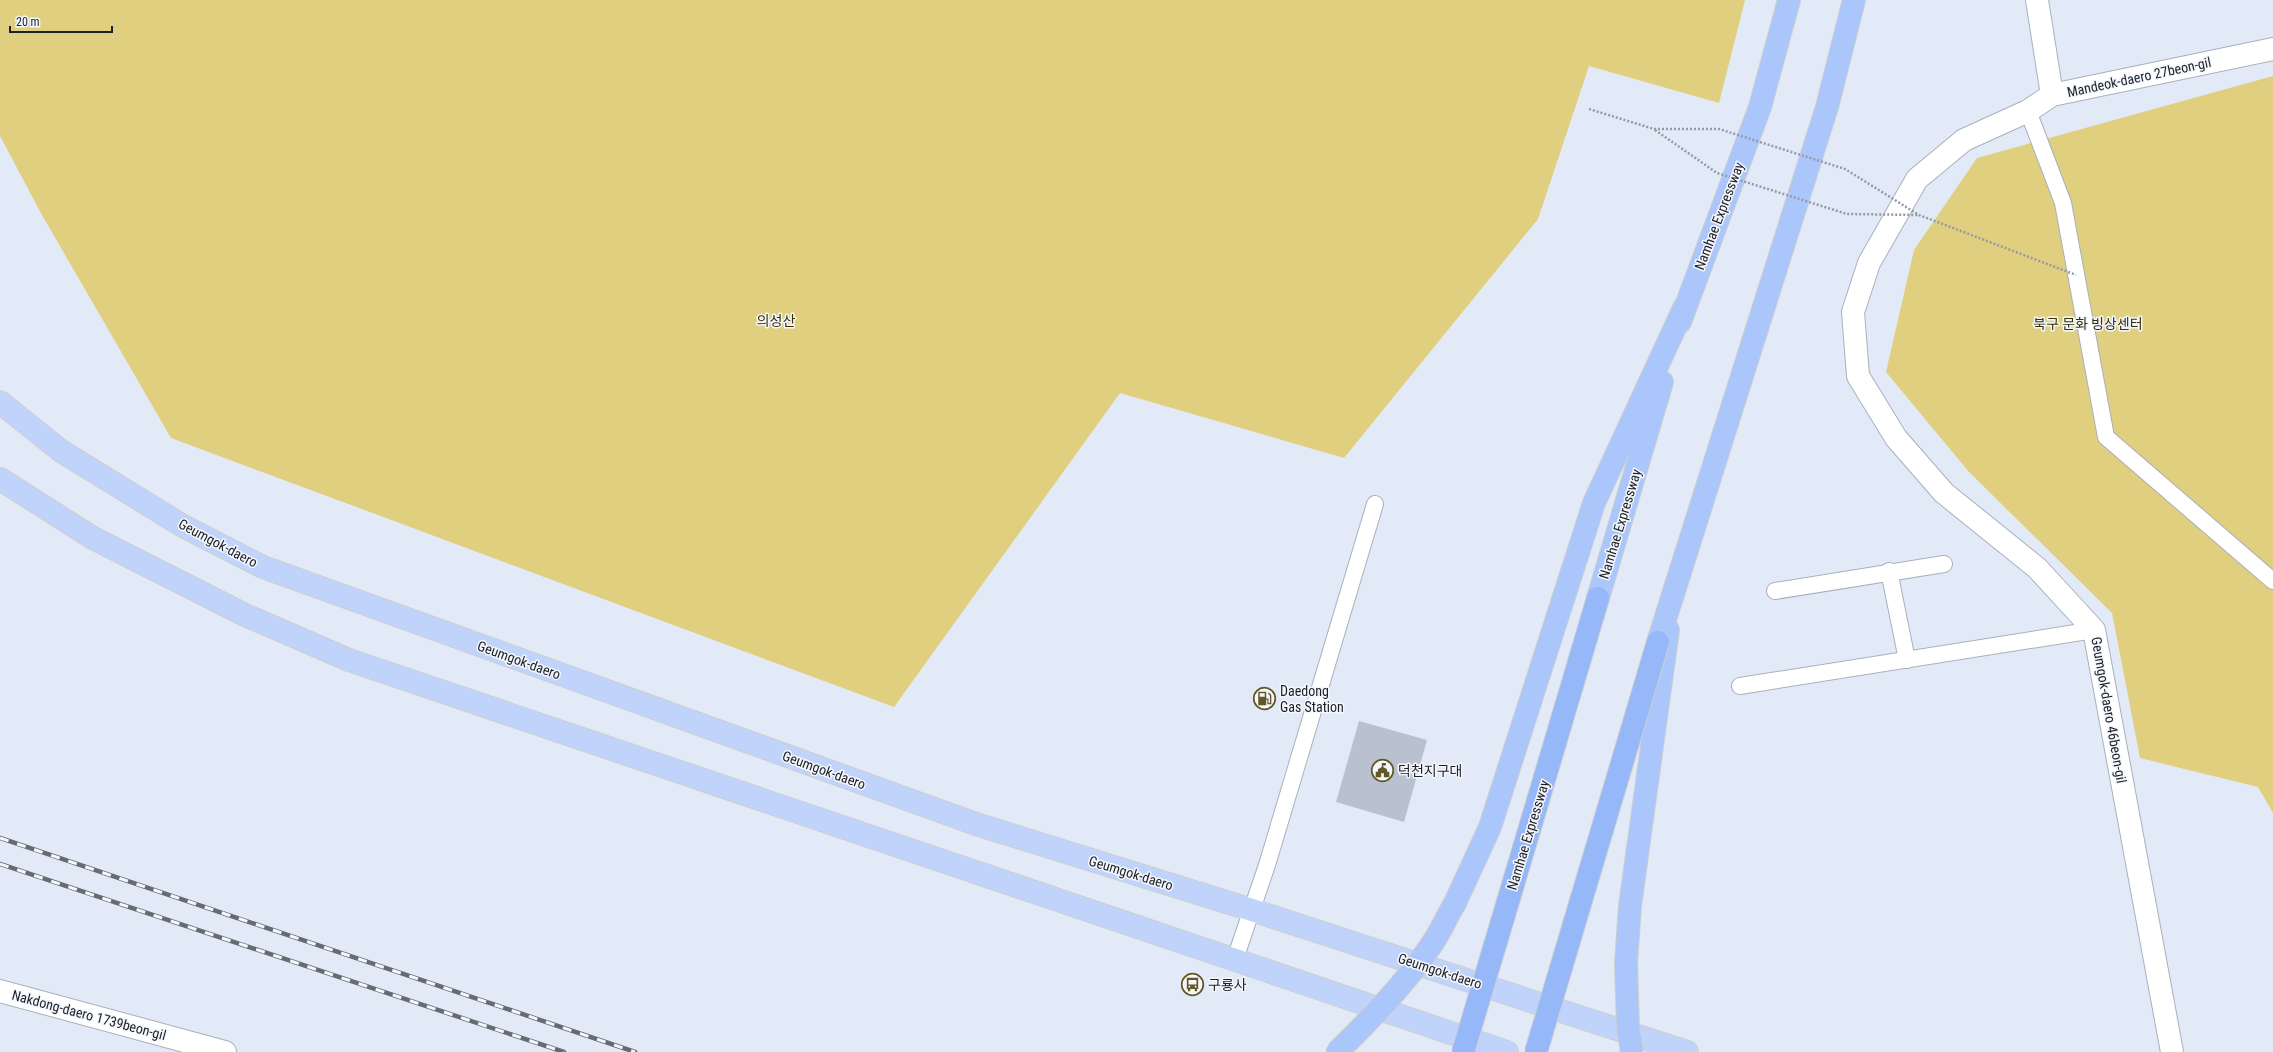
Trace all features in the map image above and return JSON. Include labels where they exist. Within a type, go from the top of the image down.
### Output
[{"type":"highway","name":"Namhae Expressway","points":[[1463,1052],[1684,308],[1760,107],[1789,0]]},
{"type":"highway","points":[[1536,1052],[1662,644],[1673,595],[1827,107],[1854,0]]},
{"type":"highway","points":[[1337,1052],[1357,1033],[1413,971],[1433,943],[1455,903],[1490,827],[1594,503],[1684,308]]},
{"type":"highway","points":[[1632,1052],[1628,1028],[1626,963],[1630,906],[1662,644]]},
{"type":"main road","name":"Geumgok-daero","points":[[0,402],[61,451],[183,526],[263,567],[976,824],[1252,910],[1687,1052]]},
{"type":"main road","points":[[0,479],[93,538],[245,615],[349,660],[1507,1052]]},
{"type":"street","name":"Mandeok-daero 27beon-gil","points":[[2037,0],[2052,95],[2273,49]]},
{"type":"street","name":"Geumgok-daero 46beon-gil","points":[[2052,95],[2028,111],[1964,140],[1917,179],[1869,263],[1853,312],[1858,376],[1896,438],[1944,493],[2038,568],[2094,630],[2172,1052]]},
{"type":"street","name":"Nakdong-daero 1739beon-gil","points":[[0,991],[225,1052]]},
{"type":"lane","points":[[2028,111],[2063,203],[2106,437],[2273,581]]},
{"type":"lane","points":[[1235,959],[1267,866],[1375,504]]},
{"type":"lane","points":[[1775,591],[1944,564]]},
{"type":"lane","points":[[1889,572],[1907,660]]},
{"type":"lane","points":[[1740,686],[2094,630]]},
{"type":"path","points":[[1589,109],[1654,130],[1717,173],[1847,214],[1919,214]]},
{"type":"path","points":[[1654,130],[1719,130],[1845,169],[1919,214],[2076,275]]},
{"type":"green space","name":"의성산","points":[[0,0],[1745,0],[1719,103],[1589,66],[1538,219],[1344,458],[1120,393],[894,707],[171,438],[42,215],[0,136]]},
{"type":"green space","name":"북구 문화 빙상센터","points":[[2273,76],[2273,813],[2258,787],[2140,758],[2112,613],[1969,472],[1886,372],[1914,250],[1977,158]]},
{"type":"building","name":"덕천지구대","points":[[1359,721],[1427,740],[1404,822],[1336,802]]},
{"type":"railway","points":[[0,838],[635,1052]]},
{"type":"railway","points":[[0,864],[564,1052]]},
{"type":"place","name":"Daedong Gas Station","points":[[1264,699]]},
{"type":"place","name":"덕천지구대","points":[[1382,771]]},
{"type":"place","name":"구룡사","points":[[1192,985]]}]
